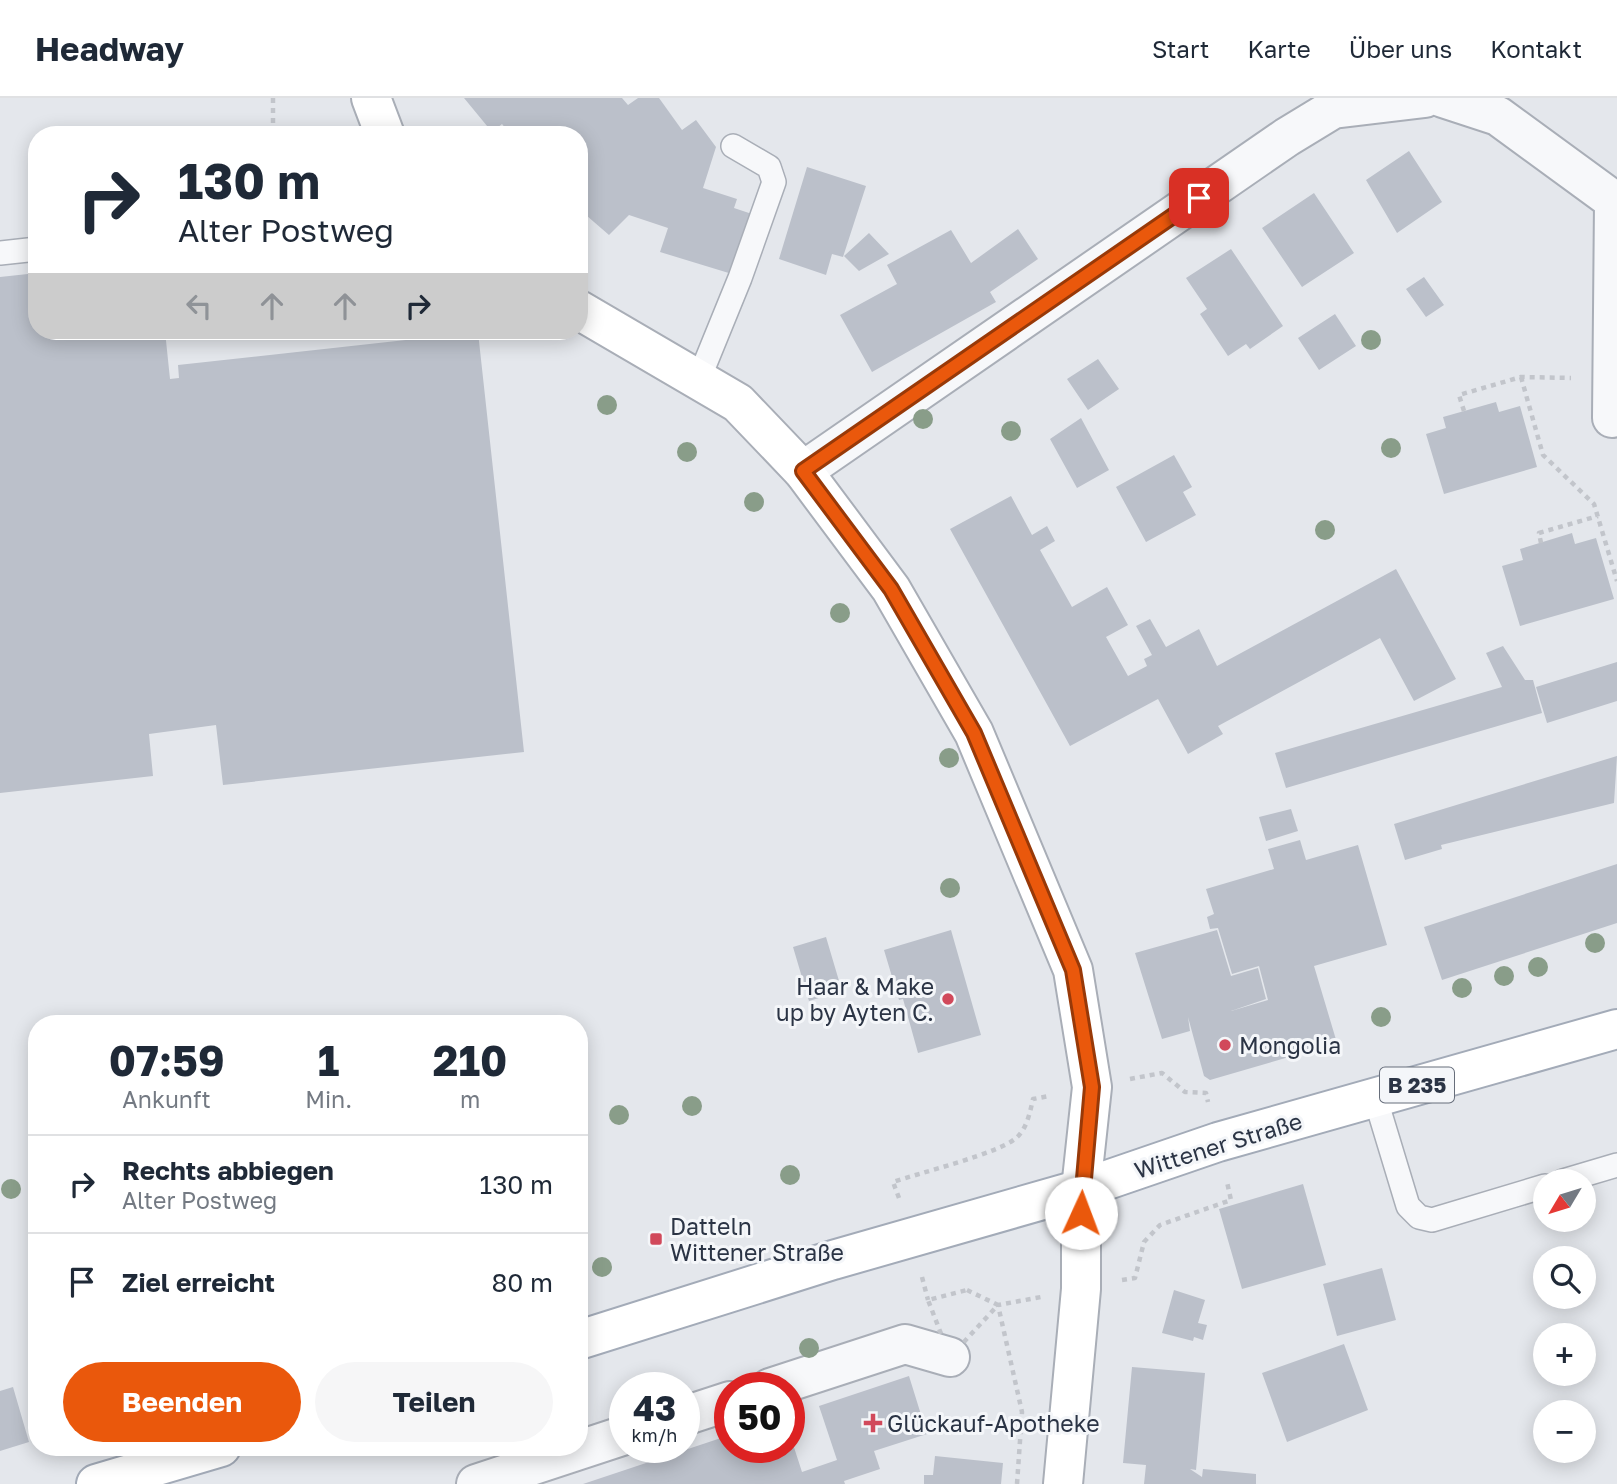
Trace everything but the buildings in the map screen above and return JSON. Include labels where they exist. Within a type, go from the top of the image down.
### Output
[{"type":"main road","points":[[588,315],[738,404],[803,471],[891,589],[974,733],[1073,970],[1092,1087],[1081,1189],[1081,1289],[1062,1484]]},
{"type":"main road","name":"Wittener Straße","points":[[588,1337],[833,1260],[1081,1189],[1218,1142],[1617,1029]]},
{"type":"main road","points":[[96,1484],[191,1456]]},
{"type":"street","points":[[803,471],[1287,137],[1333,109],[1425,98]]},
{"type":"street","points":[[1443,98],[1498,116],[1564,162],[1615,203],[1612,418]]},
{"type":"street","points":[[805,1377],[905,1344],[950,1357]]},
{"type":"street","points":[[588,1447],[609,1440]]},
{"type":"street","points":[[476,1484],[561,1456]]},
{"type":"lane","points":[[698,381],[740,278],[774,182],[769,167],[733,146]]},
{"type":"lane","points":[[0,253],[28,250]]},
{"type":"lane","points":[[1375,1097],[1408,1206],[1419,1217],[1432,1220],[1533,1190]]},
{"type":"lane","points":[[1596,1171],[1617,1165]]},
{"type":"path","points":[[273,98],[273,126]]},
{"type":"path","points":[[330,126],[379,119]]},
{"type":"path","points":[[1464,411],[1459,395],[1521,377],[1614,379]]},
{"type":"path","points":[[1521,377],[1543,455],[1594,504],[1617,580]]},
{"type":"path","points":[[1541,543],[1539,533],[1598,516]]},
{"type":"path","points":[[998,1306],[1022,1412],[1017,1484]]},
{"type":"place","name":"Haar & Make up by Ayten C.","points":[[948,999]]},
{"type":"place","name":"Mongolia","points":[[1225,1045]]},
{"type":"place","name":"Datteln Wittener Straße","points":[[656,1239]]},
{"type":"place","name":"Glückauf-Apotheke","points":[[873,1423]]},
{"type":"route","points":[[1081,1213],[1092,1087],[1073,970],[974,733],[891,589],[803,471],[1199,198]]}]
